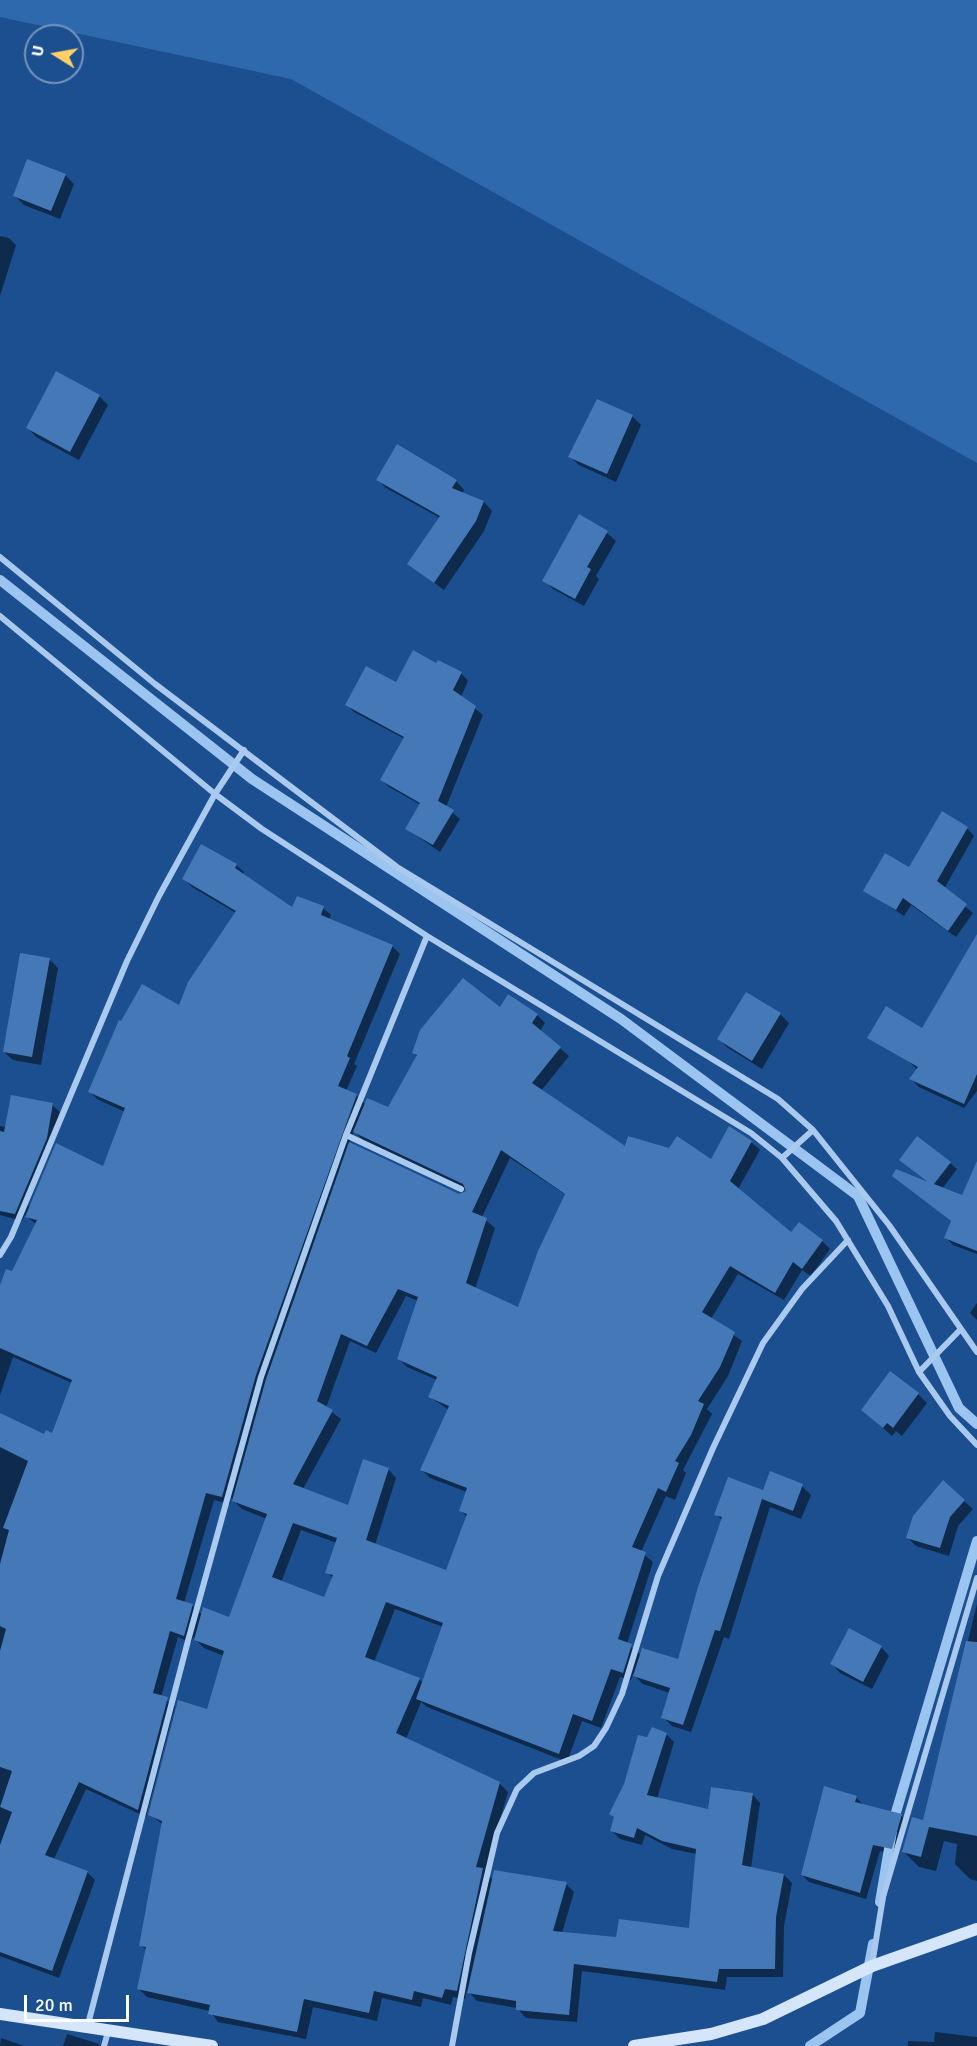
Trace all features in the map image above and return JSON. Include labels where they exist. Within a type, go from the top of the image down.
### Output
[{"type":"street","points":[[0,557],[155,684],[397,867],[777,1099],[813,1130],[889,1225],[977,1352]]},
{"type":"street","points":[[0,616],[215,794],[262,829],[428,936],[751,1133],[782,1158],[836,1221],[888,1306],[919,1372],[950,1416],[977,1445]]},
{"type":"street","points":[[0,1255],[12,1237],[128,961],[159,896],[215,794],[244,750]]},
{"type":"street","points":[[87,2029],[189,1637],[261,1377],[346,1135],[428,936]]},
{"type":"street","points":[[782,1158],[813,1130]]},
{"type":"street","points":[[346,1135],[461,1189]]},
{"type":"street","points":[[452,2046],[469,1953],[497,1833],[517,1789],[534,1773],[579,1756],[594,1746],[606,1728],[622,1694],[658,1576],[713,1448],[763,1343],[802,1289],[848,1240]]},
{"type":"street","points":[[919,1372],[960,1330]]},
{"type":"street","points":[[872,1966],[873,1943],[883,1897],[977,1578]]},
{"type":"street","points":[[634,2046],[711,2034],[763,2019],[872,1966],[977,1929]]},
{"type":"street","points":[[0,2014],[87,2029],[212,2046]]},
{"type":"street","points":[[104,2046],[108,2032]]},
{"type":"shaded area","points":[[0,0],[977,0],[977,463],[291,79],[84,35],[84,24],[33,24],[0,17]]},
{"type":"building","points":[[27,159],[66,174],[51,211],[13,196]]},
{"type":"building","points":[[56,371],[100,395],[70,452],[26,428]]},
{"type":"building","points":[[597,399],[633,415],[607,474],[568,457]]},
{"type":"building","points":[[397,444],[457,480],[452,488],[484,501],[476,521],[434,583],[407,564],[440,516],[376,480]]},
{"type":"building","points":[[579,514],[608,531],[587,567],[591,569],[575,599],[542,581]]},
{"type":"building","points":[[413,650],[436,663],[438,660],[462,672],[453,690],[476,706],[438,801],[454,810],[433,845],[405,829],[420,803],[380,780],[404,737],[345,705],[366,666],[396,682]]},
{"type":"building","points":[[942,811],[968,827],[937,881],[967,904],[948,931],[903,898],[896,910],[863,891],[885,853],[909,867]]},
{"type":"building","points":[[201,844],[237,864],[235,868],[292,907],[297,896],[324,906],[321,915],[393,945],[347,1056],[350,1058],[338,1086],[357,1094],[256,1375],[222,1497],[206,1493],[176,1599],[193,1604],[184,1636],[170,1631],[153,1693],[168,1697],[138,1810],[79,1782],[45,1855],[88,1871],[52,1971],[0,1952],[0,1845],[12,1812],[0,1807],[12,1771],[0,1767],[0,1651],[6,1629],[0,1626],[0,1564],[9,1530],[3,1528],[28,1461],[0,1447],[0,1413],[44,1434],[46,1430],[52,1433],[72,1380],[0,1348],[0,1285],[6,1269],[12,1271],[37,1220],[25,1217],[56,1143],[103,1166],[125,1108],[88,1092],[119,1020],[121,1021],[142,984],[179,1005],[188,982],[236,911],[182,879]]},
{"type":"building","points":[[977,934],[977,1074],[964,1104],[909,1079],[918,1067],[867,1038],[886,1006],[922,1028]]},
{"type":"building","points":[[20,953],[50,958],[32,1057],[3,1052]]},
{"type":"building","points":[[463,978],[500,1007],[508,994],[538,1014],[532,1023],[561,1047],[532,1083],[625,1146],[628,1136],[669,1148],[677,1136],[711,1159],[729,1126],[752,1141],[730,1181],[791,1232],[799,1222],[823,1240],[802,1269],[793,1262],[775,1293],[730,1266],[702,1312],[735,1332],[720,1367],[698,1401],[704,1404],[691,1435],[675,1461],[679,1463],[666,1492],[658,1488],[632,1547],[646,1552],[618,1639],[632,1644],[623,1673],[611,1669],[592,1721],[573,1714],[559,1754],[416,1699],[443,1623],[386,1602],[365,1657],[420,1678],[396,1733],[500,1782],[476,1867],[483,1868],[457,1991],[445,1989],[442,1998],[414,1991],[412,2000],[374,1991],[369,2013],[304,1999],[297,2032],[208,2014],[210,2005],[137,1989],[146,1947],[139,1946],[162,1821],[148,1815],[178,1700],[207,1709],[224,1651],[194,1640],[203,1607],[229,1617],[267,1514],[232,1501],[266,1379],[349,1142],[459,1194],[466,1191],[463,1184],[353,1132],[367,1098],[388,1107],[417,1055],[412,1053],[420,1030]],"holes":[[[501,1150],[565,1194],[538,1251],[518,1307],[466,1283],[487,1218],[472,1212]],[[398,1289],[418,1297],[397,1359],[437,1377],[428,1397],[449,1406],[420,1470],[467,1488],[459,1511],[467,1514],[446,1570],[366,1540],[389,1468],[363,1459],[348,1505],[293,1484],[333,1410],[317,1401],[341,1334],[367,1346]],[[293,1523],[337,1538],[325,1573],[333,1575],[324,1597],[272,1577]]]},
{"type":"building","points":[[746,992],[781,1013],[752,1061],[717,1039]]},
{"type":"building","points":[[11,1095],[53,1103],[47,1138],[15,1214],[0,1211],[0,1131],[4,1132]]},
{"type":"building","points":[[917,1136],[951,1162],[934,1184],[962,1195],[977,1161],[977,1251],[944,1238],[951,1221],[892,1176],[896,1169],[928,1182],[899,1160]]},
{"type":"building","points":[[890,1371],[919,1393],[893,1428],[887,1423],[883,1428],[861,1410]]},
{"type":"building","points":[[770,1471],[803,1484],[793,1511],[762,1499],[720,1631],[715,1630],[683,1725],[661,1718],[670,1688],[633,1676],[642,1648],[678,1659],[698,1587],[722,1517],[714,1515],[728,1477],[763,1490]]},
{"type":"building","points":[[943,1480],[965,1500],[950,1517],[940,1548],[906,1538],[913,1516]]},
{"type":"building","points":[[849,1628],[882,1646],[863,1682],[830,1664]]},
{"type":"building","points":[[966,1641],[977,1642],[977,1836],[929,1827],[921,1857],[902,1852],[912,1817],[923,1820]]},
{"type":"building","points":[[652,1727],[667,1733],[647,1795],[708,1809],[711,1787],[753,1793],[742,1865],[784,1874],[776,1917],[775,1969],[719,1969],[717,1982],[574,1964],[569,2015],[516,2010],[516,2001],[467,1993],[494,1870],[567,1882],[553,1931],[616,1937],[619,1919],[689,1928],[696,1849],[662,1841],[637,1828],[634,1838],[610,1831],[614,1817],[609,1814],[624,1784],[638,1735],[647,1737]]},
{"type":"building","points":[[824,1786],[857,1796],[855,1802],[902,1814],[892,1849],[873,1845],[860,1893],[801,1875]]},
{"type":"waterway","points":[[0,580],[252,779],[621,1019],[858,1196],[959,1408],[977,1424]]},
{"type":"waterway","points":[[880,1902],[894,1819],[977,1541]]},
{"type":"waterway","points":[[810,2046],[860,2013],[873,1944]]}]
